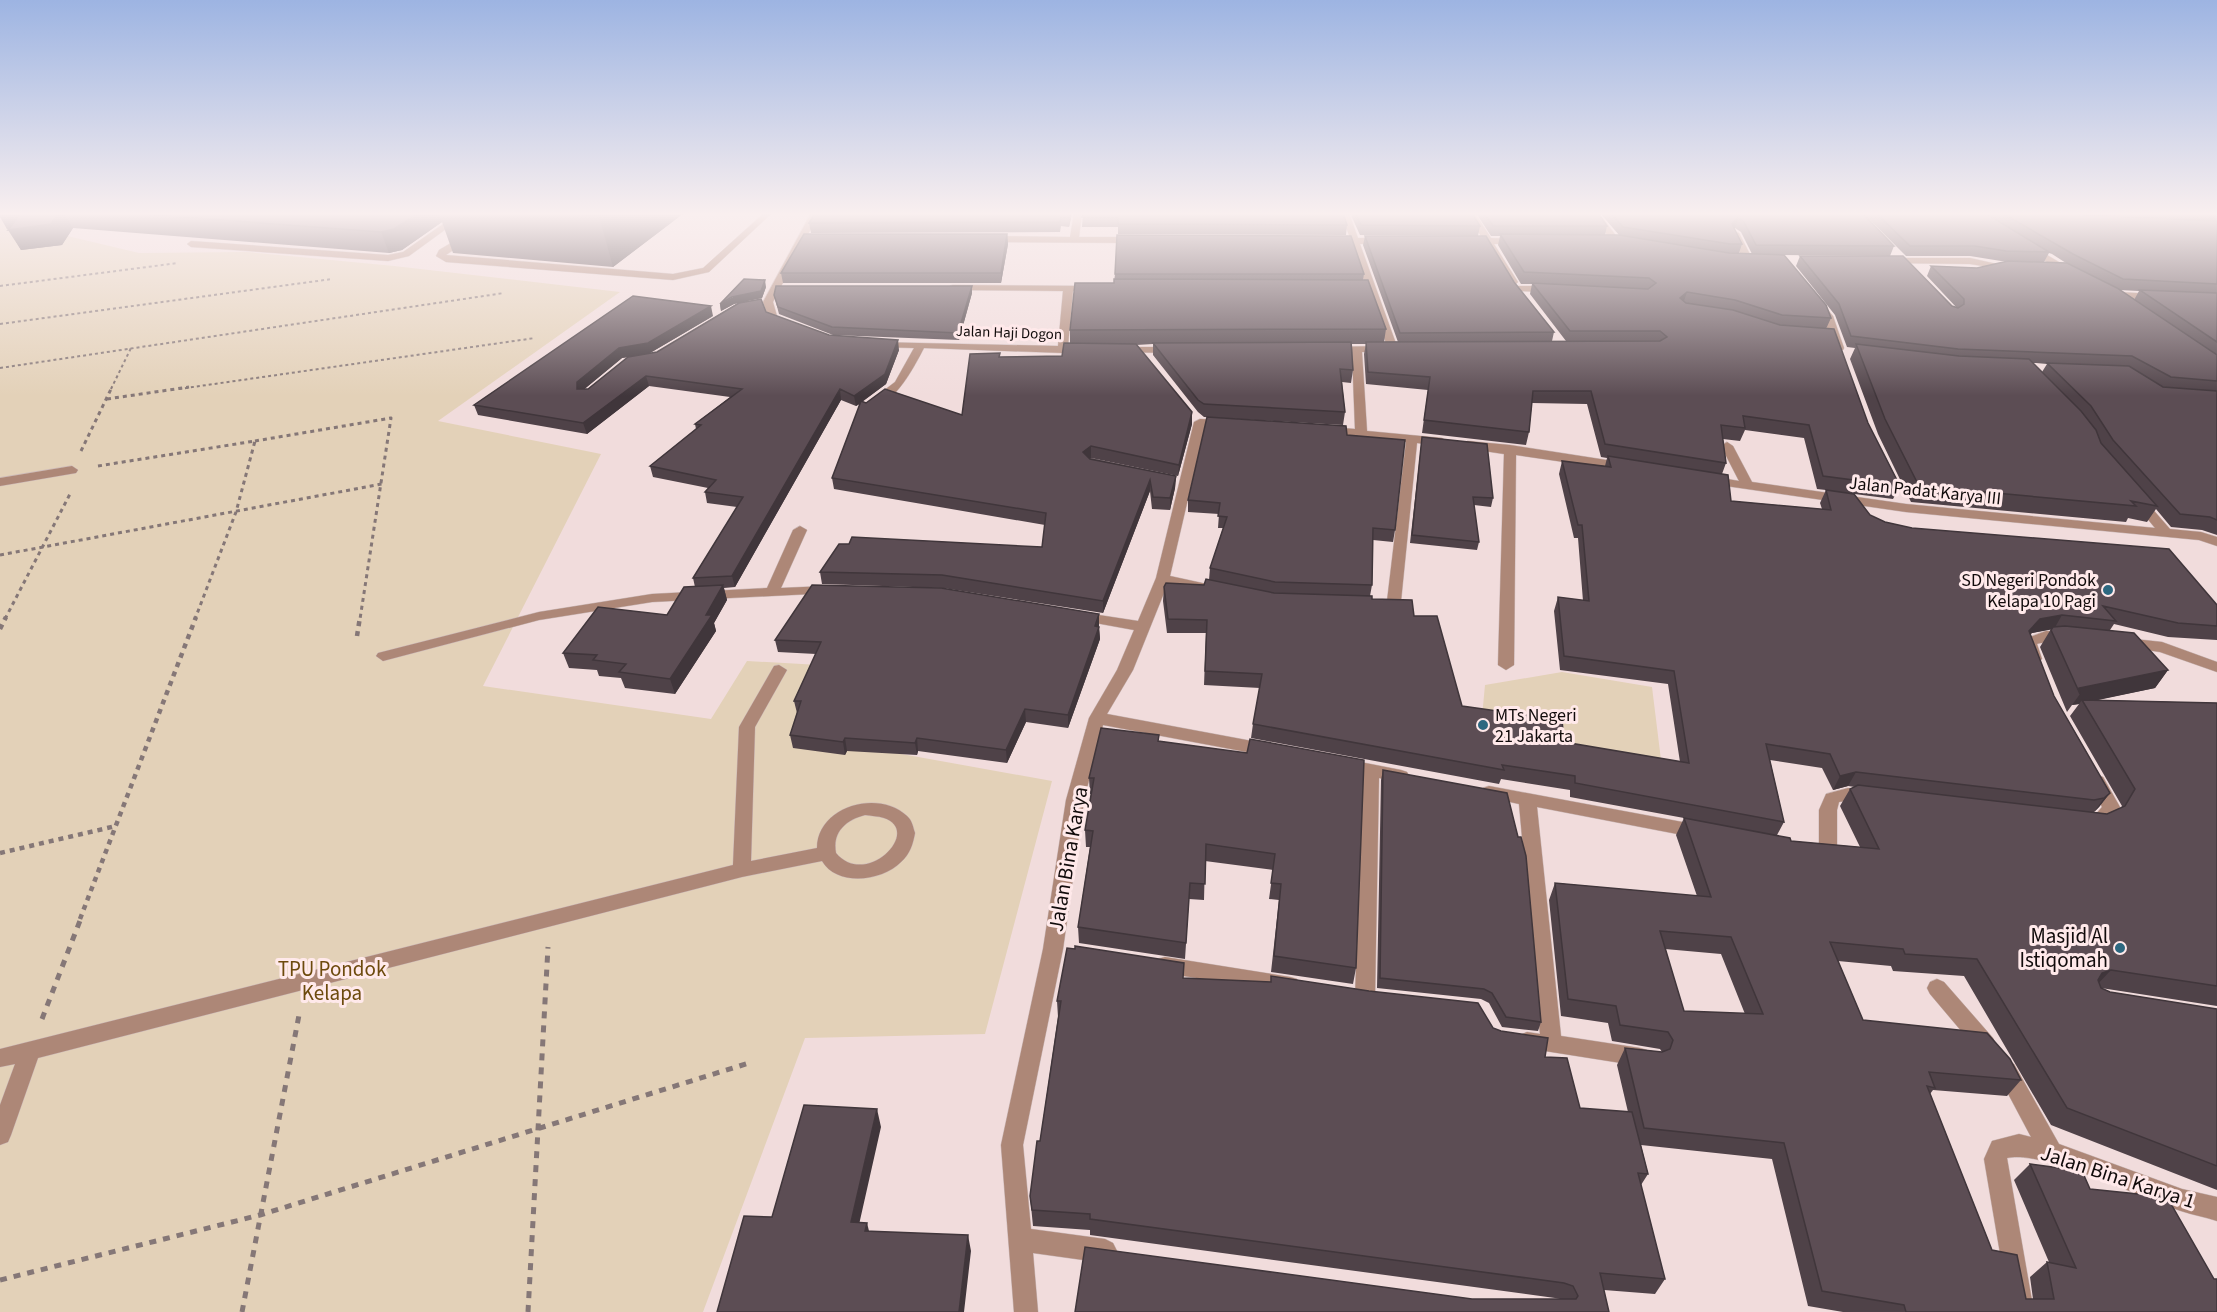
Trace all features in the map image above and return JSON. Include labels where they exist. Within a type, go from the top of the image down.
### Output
[{"type":"street","points":[[638,274],[673,277],[686,274]]},
{"type":"street","points":[[755,304],[768,302],[786,274]]},
{"type":"street","points":[[1323,349],[1399,349],[1367,274]]},
{"type":"street","points":[[1510,274],[1521,293],[1558,289]]},
{"type":"street","points":[[936,288],[1103,288]]},
{"type":"street","points":[[1063,350],[1068,288]]},
{"type":"street","points":[[1361,289],[1372,289]]},
{"type":"street","points":[[2105,290],[2134,308]]},
{"type":"street","points":[[1810,293],[1827,316],[1830,336],[1845,356]]},
{"type":"street","points":[[2115,295],[2170,297]]},
{"type":"street","points":[[768,302],[773,318],[803,331]]},
{"type":"street","name":"Jalan Haji Dogon","points":[[861,343],[1063,350],[1186,350]]},
{"type":"street","points":[[866,409],[894,390],[920,346]]},
{"type":"street","points":[[1357,349],[1361,432]]},
{"type":"street","points":[[1140,350],[1153,366]]},
{"type":"street","name":"Jalan Bina Karya","points":[[1026,1312],[1012,1145],[1053,949],[1076,800],[1097,718],[1125,670],[1163,578],[1196,419],[1234,424]]},
{"type":"street","points":[[1315,429],[1510,449],[1635,468]]},
{"type":"street","points":[[1366,605],[1388,606],[1394,601],[1412,438]]},
{"type":"street","points":[[1727,446],[1748,486]]},
{"type":"street","points":[[1506,665],[1510,449]]},
{"type":"street","points":[[0,482],[78,469]]},
{"type":"street","name":"Jalan Padat Karya III","points":[[1692,477],[1856,507],[1904,503],[2201,536],[2217,542]]},
{"type":"street","points":[[2127,487],[2167,534]]},
{"type":"street","points":[[772,592],[800,530]]},
{"type":"street","points":[[1163,578],[1228,592]]},
{"type":"street","points":[[383,656],[550,615],[652,598],[840,590]]},
{"type":"street","points":[[1065,614],[1144,627]]},
{"type":"street","points":[[2042,677],[2029,646],[2032,641],[2046,636],[2086,639]]},
{"type":"street","points":[[2109,641],[2162,647],[2217,667]]},
{"type":"street","points":[[742,870],[747,728],[780,670]]},
{"type":"street","points":[[1097,718],[1280,753]]},
{"type":"street","points":[[1326,761],[1416,778]]},
{"type":"street","points":[[2072,821],[2097,823],[2108,814],[2111,807],[2089,767]]},
{"type":"street","points":[[1365,997],[1371,770]]},
{"type":"street","points":[[1472,789],[1712,833]]},
{"type":"street","points":[[1792,848],[1815,852],[1828,848],[1828,810],[1832,798],[1848,794],[1884,798]]},
{"type":"street","points":[[1528,800],[1551,1044]]},
{"type":"street","points":[[873,809],[893,813],[903,821],[908,831],[907,842],[900,853],[889,863],[875,869],[859,871],[844,869],[832,862],[825,853],[824,841],[828,830],[850,812],[873,809]]},
{"type":"street","points":[[0,1058],[742,870],[825,853]]},
{"type":"street","points":[[1053,949],[1076,952]]},
{"type":"street","points":[[1145,962],[1307,987]]},
{"type":"street","points":[[1937,988],[2004,1067],[2051,1152]]},
{"type":"street","points":[[1342,993],[1388,999]]},
{"type":"street","points":[[1506,1038],[1652,1058]]},
{"type":"street","points":[[0,1135],[30,1051]]},
{"type":"street","name":"Jalan Bina Karya 1","points":[[2022,1312],[1995,1159],[2000,1149],[2019,1146],[2051,1152],[2182,1200],[2217,1209]]},
{"type":"street","points":[[1019,1239],[1124,1253]]},
{"type":"path","points":[[0,286],[89,274]]},
{"type":"path","points":[[0,324],[336,278]]},
{"type":"path","points":[[0,368],[504,293]]},
{"type":"path","points":[[107,399],[535,338]]},
{"type":"path","points":[[0,629],[42,548],[131,348]]},
{"type":"path","points":[[78,469],[391,418],[357,636]]},
{"type":"path","points":[[30,1051],[236,512],[255,441]]},
{"type":"path","points":[[0,555],[382,484]]},
{"type":"path","points":[[0,853],[116,826]]},
{"type":"path","points":[[528,1312],[549,919]]},
{"type":"path","points":[[242,1312],[306,980]]},
{"type":"path","points":[[0,1280],[260,1215],[749,1063]]},
{"type":"green space","name":"TPU Pondok Kelapa","points":[[0,274],[466,274],[620,292],[438,421],[601,454],[483,686],[711,719],[747,661],[820,665],[790,734],[1052,781],[985,1034],[805,1038],[703,1312],[0,1312]]},
{"type":"green space","points":[[1562,672],[1652,687],[1662,768],[1565,751],[1564,729],[1482,717],[1485,685]]},
{"type":"building","points":[[1379,274],[1509,274],[1554,332],[1400,333]]},
{"type":"building","points":[[1570,274],[1800,274],[1826,305],[1831,318],[1782,315],[1735,300],[1687,292],[1680,298],[1686,303],[1733,310],[1780,325],[1834,329],[1868,423],[1900,486],[1823,476],[1809,425],[1743,416],[1745,428],[1721,425],[1726,463],[1605,444],[1591,391],[1533,391],[1529,432],[1424,420],[1430,377],[1368,372],[1366,342],[1660,341],[1667,337],[1660,331],[1570,331],[1532,283],[1648,289],[1656,283],[1649,278]]},
{"type":"building","points":[[1815,274],[1921,274],[1952,306],[1958,308],[1964,304],[1964,299],[1939,274],[2089,274],[2117,288],[2217,355],[2217,381],[2171,377],[2132,356],[1958,349],[1851,336],[1839,304]]},
{"type":"building","points":[[2113,274],[2217,274],[2217,284],[2123,279]]},
{"type":"building","points":[[744,279],[765,280],[761,291],[732,297],[720,304]]},
{"type":"building","points":[[1114,279],[1368,280],[1386,329],[1070,330],[1075,283],[1114,283]]},
{"type":"building","points":[[776,286],[972,286],[958,333],[832,327],[778,307],[774,295]]},
{"type":"building","points":[[2140,290],[2217,293],[2217,342]]},
{"type":"building","points":[[633,296],[711,306],[648,343],[619,348],[577,382],[577,389],[588,389],[628,357],[657,352],[739,303],[761,299],[766,312],[829,335],[898,340],[885,374],[854,396],[840,389],[732,576],[693,578],[743,497],[705,492],[716,480],[650,466],[701,425],[695,424],[742,389],[646,376],[583,423],[474,405]]},
{"type":"building","points":[[1351,342],[1353,370],[1340,369],[1345,412],[1204,404],[1198,400],[1153,343]]},
{"type":"building","points":[[1064,343],[1136,344],[1192,412],[1179,465],[1091,446],[1083,452],[1090,459],[1176,476],[1170,498],[1153,497],[1150,480],[1103,601],[942,575],[820,572],[839,544],[849,544],[852,537],[1042,547],[1046,513],[832,478],[861,401],[866,403],[885,389],[962,415],[970,354],[1000,353],[999,357],[1062,356]]},
{"type":"building","points":[[1856,344],[1959,356],[2029,359],[2081,411],[2096,430],[2101,443],[2157,506],[2131,501],[2136,506],[1919,486],[1885,419]]},
{"type":"building","points":[[2047,363],[2129,366],[2163,387],[2217,391],[2217,520],[2210,517],[2180,514],[2113,440],[2091,406]]},
{"type":"building","points":[[1207,417],[1346,426],[1347,435],[1405,440],[1395,530],[1373,528],[1372,585],[1275,582],[1210,568],[1227,517],[1218,516],[1220,503],[1188,500]]},
{"type":"building","points":[[1422,437],[1487,444],[1493,498],[1473,497],[1479,542],[1412,535]]},
{"type":"building","points":[[1608,456],[1728,475],[1731,501],[1831,510],[1826,490],[1854,494],[1870,515],[1885,522],[1912,528],[2169,549],[2217,605],[2217,626],[2178,623],[2103,606],[2116,621],[2062,615],[2040,619],[2029,631],[2054,696],[2110,793],[2104,798],[2094,800],[1856,772],[1840,776],[1830,754],[1766,744],[1784,822],[1575,783],[1575,776],[1502,765],[1504,770],[1253,724],[1262,674],[1205,671],[1207,620],[1168,619],[1164,587],[1166,583],[1204,585],[1206,579],[1274,593],[1372,596],[1372,599],[1412,600],[1414,616],[1437,616],[1462,706],[1562,720],[1564,742],[1689,763],[1674,671],[1564,656],[1558,597],[1589,601],[1582,525],[1578,525],[1562,461],[1611,467]]},
{"type":"building","points":[[723,585],[706,615],[712,615],[670,679],[619,672],[626,664],[593,660],[597,655],[563,653],[598,607],[667,615],[684,587]]},
{"type":"building","points":[[812,585],[941,588],[1099,614],[1095,626],[1099,627],[1068,715],[1025,709],[1006,750],[917,738],[915,743],[845,738],[843,742],[790,735],[801,701],[794,701],[821,642],[775,640]]},
{"type":"building","points":[[2065,626],[2134,633],[2168,670],[2079,688],[2080,694],[2051,630],[2053,627]]},
{"type":"building","points":[[2082,700],[2217,703],[2217,986],[2111,970],[2102,973],[2098,980],[2101,988],[2110,992],[2217,1009],[2217,1166],[2067,1108],[1977,959],[1905,954],[1903,949],[1830,942],[1863,1020],[1987,1033],[2010,1059],[2021,1080],[1929,1072],[1935,1088],[1927,1086],[1992,1250],[2017,1255],[2026,1299],[2054,1299],[2047,1262],[2076,1268],[2030,1164],[2082,1171],[2090,1189],[2167,1197],[2214,1279],[2217,1279],[2217,1312],[1906,1312],[1904,1305],[1822,1291],[1784,1143],[1644,1128],[1625,1048],[1662,1052],[1670,1049],[1673,1040],[1668,1032],[1620,1025],[1616,1006],[1568,999],[1555,883],[1711,897],[1684,818],[1790,838],[1791,841],[1879,849],[1850,789],[1858,785],[2107,814],[2125,806],[2135,789]],"holes":[[[1660,931],[1731,937],[1763,1014],[1684,1011]]]},
{"type":"building","points":[[1101,728],[1159,735],[1158,741],[1247,753],[1250,739],[1364,760],[1356,968],[1274,956],[1281,884],[1271,883],[1275,854],[1206,844],[1205,884],[1190,883],[1186,943],[1078,927],[1093,831],[1085,830],[1094,778],[1089,778]]},
{"type":"building","points":[[1383,770],[1507,793],[1518,837],[1521,837],[1526,856],[1541,1022],[1506,1017],[1492,993],[1484,989],[1380,978]]},
{"type":"building","points":[[1075,946],[1184,963],[1183,978],[1271,982],[1271,976],[1369,991],[1478,1003],[1493,1028],[1548,1038],[1545,1057],[1567,1058],[1580,1108],[1632,1112],[1648,1174],[1638,1173],[1665,1279],[1600,1273],[1609,1312],[1075,1312],[1085,1247],[1472,1299],[1576,1299],[1578,1296],[1573,1286],[1564,1283],[1090,1219],[1090,1214],[1032,1210],[1030,1196],[1037,1141],[1040,1141],[1061,1001],[1057,1001],[1067,948],[1075,949]]},
{"type":"building","points":[[804,1105],[877,1109],[851,1222],[867,1223],[865,1231],[968,1235],[959,1312],[717,1312],[744,1216],[772,1217]]},
{"type":"place","name":"SD Negeri Pondok Kelapa 10 Pagi","points":[[2108,590]]},
{"type":"place","name":"MTs Negeri 21 Jakarta","points":[[1483,725]]},
{"type":"place","name":"Masjid Al Istiqomah","points":[[2120,948]]}]
